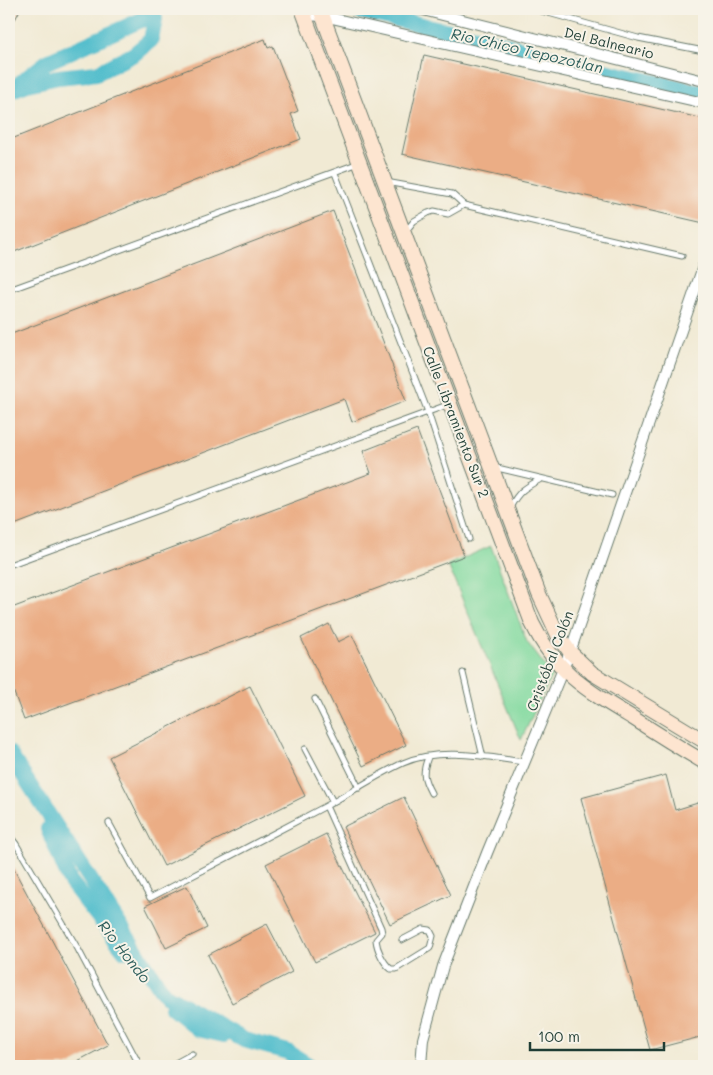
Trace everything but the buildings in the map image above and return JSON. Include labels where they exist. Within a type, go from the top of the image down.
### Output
[{"type":"main road","points":[[9,15],[12,9]]},
{"type":"main road","name":"Calle Libramiento Sur 2","points":[[303,11],[538,636],[563,669],[585,689],[704,762]]},
{"type":"main road","name":"Calle Libramiento Sur 2","points":[[322,12],[552,625],[570,652],[592,673],[704,741]]},
{"type":"main road","points":[[360,163],[376,157]]},
{"type":"main road","points":[[369,187],[385,181]]},
{"type":"main road","points":[[450,404],[466,398]]},
{"type":"main road","points":[[504,549],[520,543]]},
{"type":"street","name":"Del Balneario","points":[[419,9],[704,81]]},
{"type":"street","points":[[303,11],[322,12],[704,103]]},
{"type":"street","name":"Cristóbal Colón","points":[[421,1066],[423,1039],[443,966],[570,652],[704,264]]},
{"type":"lane","points":[[534,9],[546,10],[638,38],[704,51]]},
{"type":"lane","points":[[9,290],[360,163]]},
{"type":"lane","points":[[335,173],[428,412],[469,539]]},
{"type":"lane","points":[[385,181],[452,194],[464,205],[682,256]]},
{"type":"lane","points":[[404,233],[414,222],[428,212],[434,211],[448,214],[464,205]]},
{"type":"lane","points":[[9,566],[450,404]]},
{"type":"lane","points":[[491,466],[612,495]]},
{"type":"lane","points":[[508,511],[515,496],[541,479]]},
{"type":"lane","points":[[463,673],[483,757]]},
{"type":"lane","points":[[315,699],[359,788]]},
{"type":"lane","points":[[305,750],[333,802]]},
{"type":"lane","points":[[109,823],[150,898],[326,806],[404,762],[428,757],[460,754],[525,762]]},
{"type":"lane","points":[[428,757],[423,772],[431,794]]},
{"type":"lane","points":[[326,806],[381,928],[382,933],[376,940],[387,966],[391,969],[396,969],[430,948],[433,936],[430,930],[423,929],[402,940]]},
{"type":"lane","points":[[9,835],[78,949],[140,1066]]},
{"type":"lane","points":[[170,1066],[192,1054]]},
{"type":"green space","points":[[491,546],[527,642],[552,675],[521,740],[448,565]]},
{"type":"waterway","points":[[20,83],[47,62],[148,17],[144,9]]},
{"type":"waterway","name":"Rio Hondo","points":[[9,91],[27,84],[58,77],[97,73],[134,54],[151,40],[155,19],[153,9]]},
{"type":"waterway","name":"Rio Chico Tepozotlan","points":[[350,9],[485,39],[595,69],[704,93]]},
{"type":"waterway","points":[[9,753],[164,994],[244,1040],[288,1052],[310,1066]]},
{"type":"waterway","name":"Rio Hondo","points":[[48,829],[70,881],[125,951]]},
{"type":"waterway","name":"Rio Hondo","points":[[172,1008],[198,1029],[224,1035]]}]
